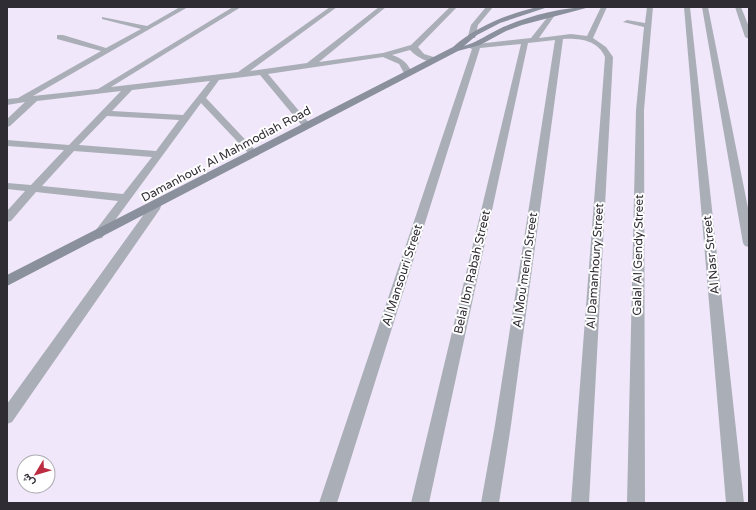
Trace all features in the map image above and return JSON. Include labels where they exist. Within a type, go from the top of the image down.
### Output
[{"type":"main road","points":[[473,43],[503,20],[545,7]]},
{"type":"main road","points":[[456,49],[509,28],[552,15],[587,7]]},
{"type":"main road","points":[[456,49],[464,41],[473,43]]},
{"type":"main road","name":"Damanhour, Al Mahmodiah Road","points":[[7,281],[156,206],[456,49]]},
{"type":"street","points":[[98,92],[238,7]]},
{"type":"street","points":[[240,75],[334,7]]},
{"type":"street","points":[[309,66],[383,7]]},
{"type":"street","points":[[7,102],[240,75],[383,55],[414,47],[454,7]]},
{"type":"street","name":"Al Mansouri Street","points":[[328,503],[473,43],[475,25],[490,7]]},
{"type":"street","points":[[473,43],[529,41],[559,38],[589,39],[604,7]]},
{"type":"street","name":"Galal Al Gendy Street","points":[[636,503],[640,110],[650,7]]},
{"type":"street","name":"Al Nasr Street","points":[[687,7],[735,503]]},
{"type":"street","points":[[705,7],[749,243]]},
{"type":"street","points":[[738,7],[749,37]]},
{"type":"street","points":[[17,101],[107,51],[178,9]]},
{"type":"street","points":[[529,41],[552,15]]},
{"type":"street","points":[[104,18],[147,28]]},
{"type":"street","points":[[627,22],[649,26]]},
{"type":"street","points":[[60,37],[107,51]]},
{"type":"street","name":"Al Mou'menin Street","points":[[490,503],[503,425],[559,38]]},
{"type":"street","name":"Al Damanhoury Street","points":[[580,503],[608,57],[603,47],[589,39]]},
{"type":"street","name":"Belal Ibn Rabah Street","points":[[420,503],[529,41]]},
{"type":"street","points":[[414,47],[414,50],[421,56],[434,60]]},
{"type":"street","points":[[383,55],[401,62],[406,67],[408,73]]},
{"type":"street","points":[[262,72],[307,126]]},
{"type":"street","points":[[98,235],[216,78]]},
{"type":"street","points":[[7,218],[71,148],[128,89]]},
{"type":"street","points":[[201,98],[254,154]]},
{"type":"street","points":[[7,124],[33,100]]},
{"type":"street","points":[[105,113],[186,118]]},
{"type":"street","points":[[7,143],[158,154]]},
{"type":"street","points":[[7,186],[126,198]]},
{"type":"street","points":[[7,417],[156,206]]}]
